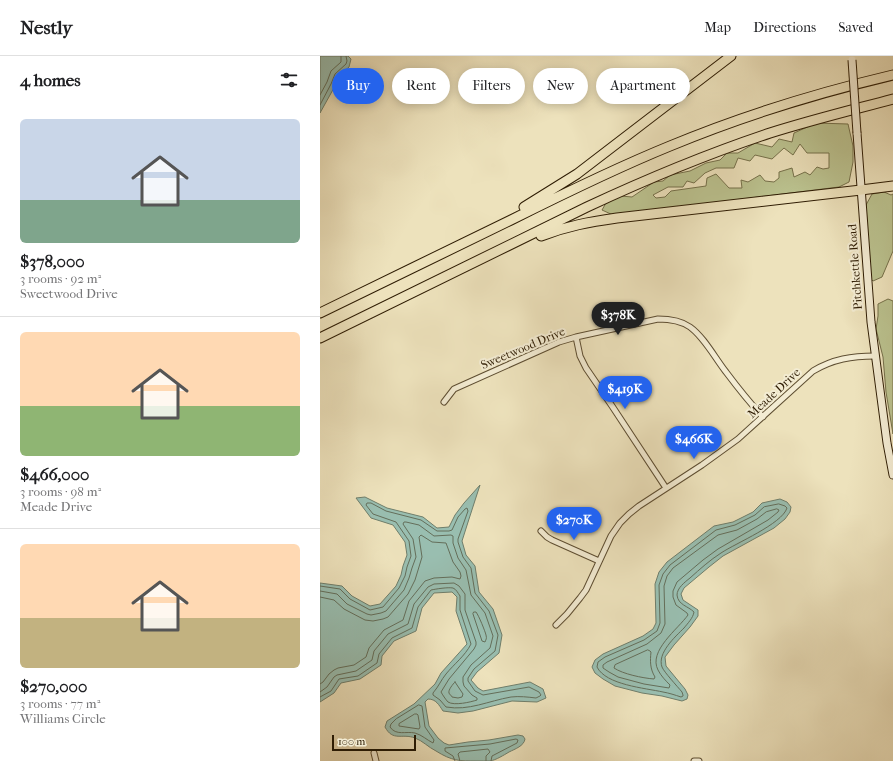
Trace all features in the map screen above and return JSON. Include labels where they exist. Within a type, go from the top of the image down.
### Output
[{"type":"highway","points":[[474,237],[577,174],[732,56]]},
{"type":"highway","points":[[320,313],[607,173],[671,145],[802,99],[893,75]]},
{"type":"highway","points":[[320,338],[631,187],[674,168],[770,133],[818,118],[893,99]]},
{"type":"highway","points":[[488,256],[550,232],[584,222],[893,186]]},
{"type":"main road","name":"Pitchkettle Road","points":[[852,58],[871,322],[886,436],[893,475]]},
{"type":"street","name":"Sweetwood Drive","points":[[444,402],[454,390],[558,342],[658,319],[670,319],[691,328],[701,338],[746,399],[763,417]]},
{"type":"street","points":[[576,337],[580,356],[586,368],[666,488]]},
{"type":"street","name":"Meade Drive","points":[[556,625],[586,590],[611,536],[620,523],[629,514],[716,456],[763,417],[808,374],[822,365],[839,359],[875,356]]},
{"type":"street","points":[[541,531],[552,540],[599,561]]},
{"type":"street","points":[[374,753],[376,761]]},
{"type":"green space","points":[[816,123],[848,124],[853,146],[853,162],[849,182],[839,187],[613,215],[602,210],[606,203],[621,196],[632,197],[654,182],[663,181],[670,175],[690,171],[706,163],[720,160],[727,153],[738,153],[755,143],[772,147],[779,139],[792,142],[794,133]],"holes":[[[800,144],[807,153],[829,153],[829,168],[823,169],[817,167],[810,175],[805,172],[794,177],[792,168],[779,172],[779,178],[774,182],[765,181],[760,175],[748,182],[741,180],[742,188],[729,188],[716,174],[707,178],[706,186],[671,191],[665,197],[656,198],[653,195],[668,187],[683,187],[687,181],[694,183],[705,173],[716,168],[734,168],[738,158],[750,161],[755,155],[772,159],[784,148],[793,155]]]},
{"type":"green space","points":[[884,192],[891,195],[893,194],[893,251],[882,277],[873,281],[870,278],[866,205],[872,194]]},
{"type":"green space","points":[[888,299],[893,301],[893,434],[886,392],[883,357],[876,329],[878,304]]},
{"type":"water","points":[[320,56],[348,56],[351,59],[348,68],[332,68],[332,91],[320,113]]},
{"type":"water","points":[[480,485],[462,541],[466,555],[475,566],[479,592],[493,609],[502,635],[499,653],[477,672],[471,680],[483,691],[530,682],[543,689],[546,698],[537,702],[512,701],[473,711],[458,713],[443,711],[435,701],[428,699],[425,702],[429,726],[444,743],[449,745],[518,735],[523,736],[525,739],[523,744],[519,747],[495,760],[465,761],[447,757],[415,738],[395,736],[388,732],[385,727],[387,721],[414,704],[435,684],[441,673],[467,644],[456,611],[457,597],[452,592],[434,593],[422,608],[416,631],[394,641],[382,656],[381,665],[360,679],[341,683],[334,693],[320,702],[320,583],[342,586],[352,596],[370,606],[380,604],[396,586],[401,575],[407,555],[405,542],[393,525],[371,518],[356,498],[365,497],[387,508],[423,517],[437,528],[449,527],[455,515]]},
{"type":"water","points":[[780,499],[787,502],[791,507],[790,512],[785,519],[774,528],[723,556],[684,588],[681,594],[683,600],[698,610],[698,616],[665,657],[666,666],[685,689],[688,695],[687,699],[682,701],[615,686],[595,673],[592,667],[595,660],[603,654],[643,636],[653,629],[656,623],[655,584],[659,572],[667,562],[714,526],[733,522],[753,512],[762,503]]}]
